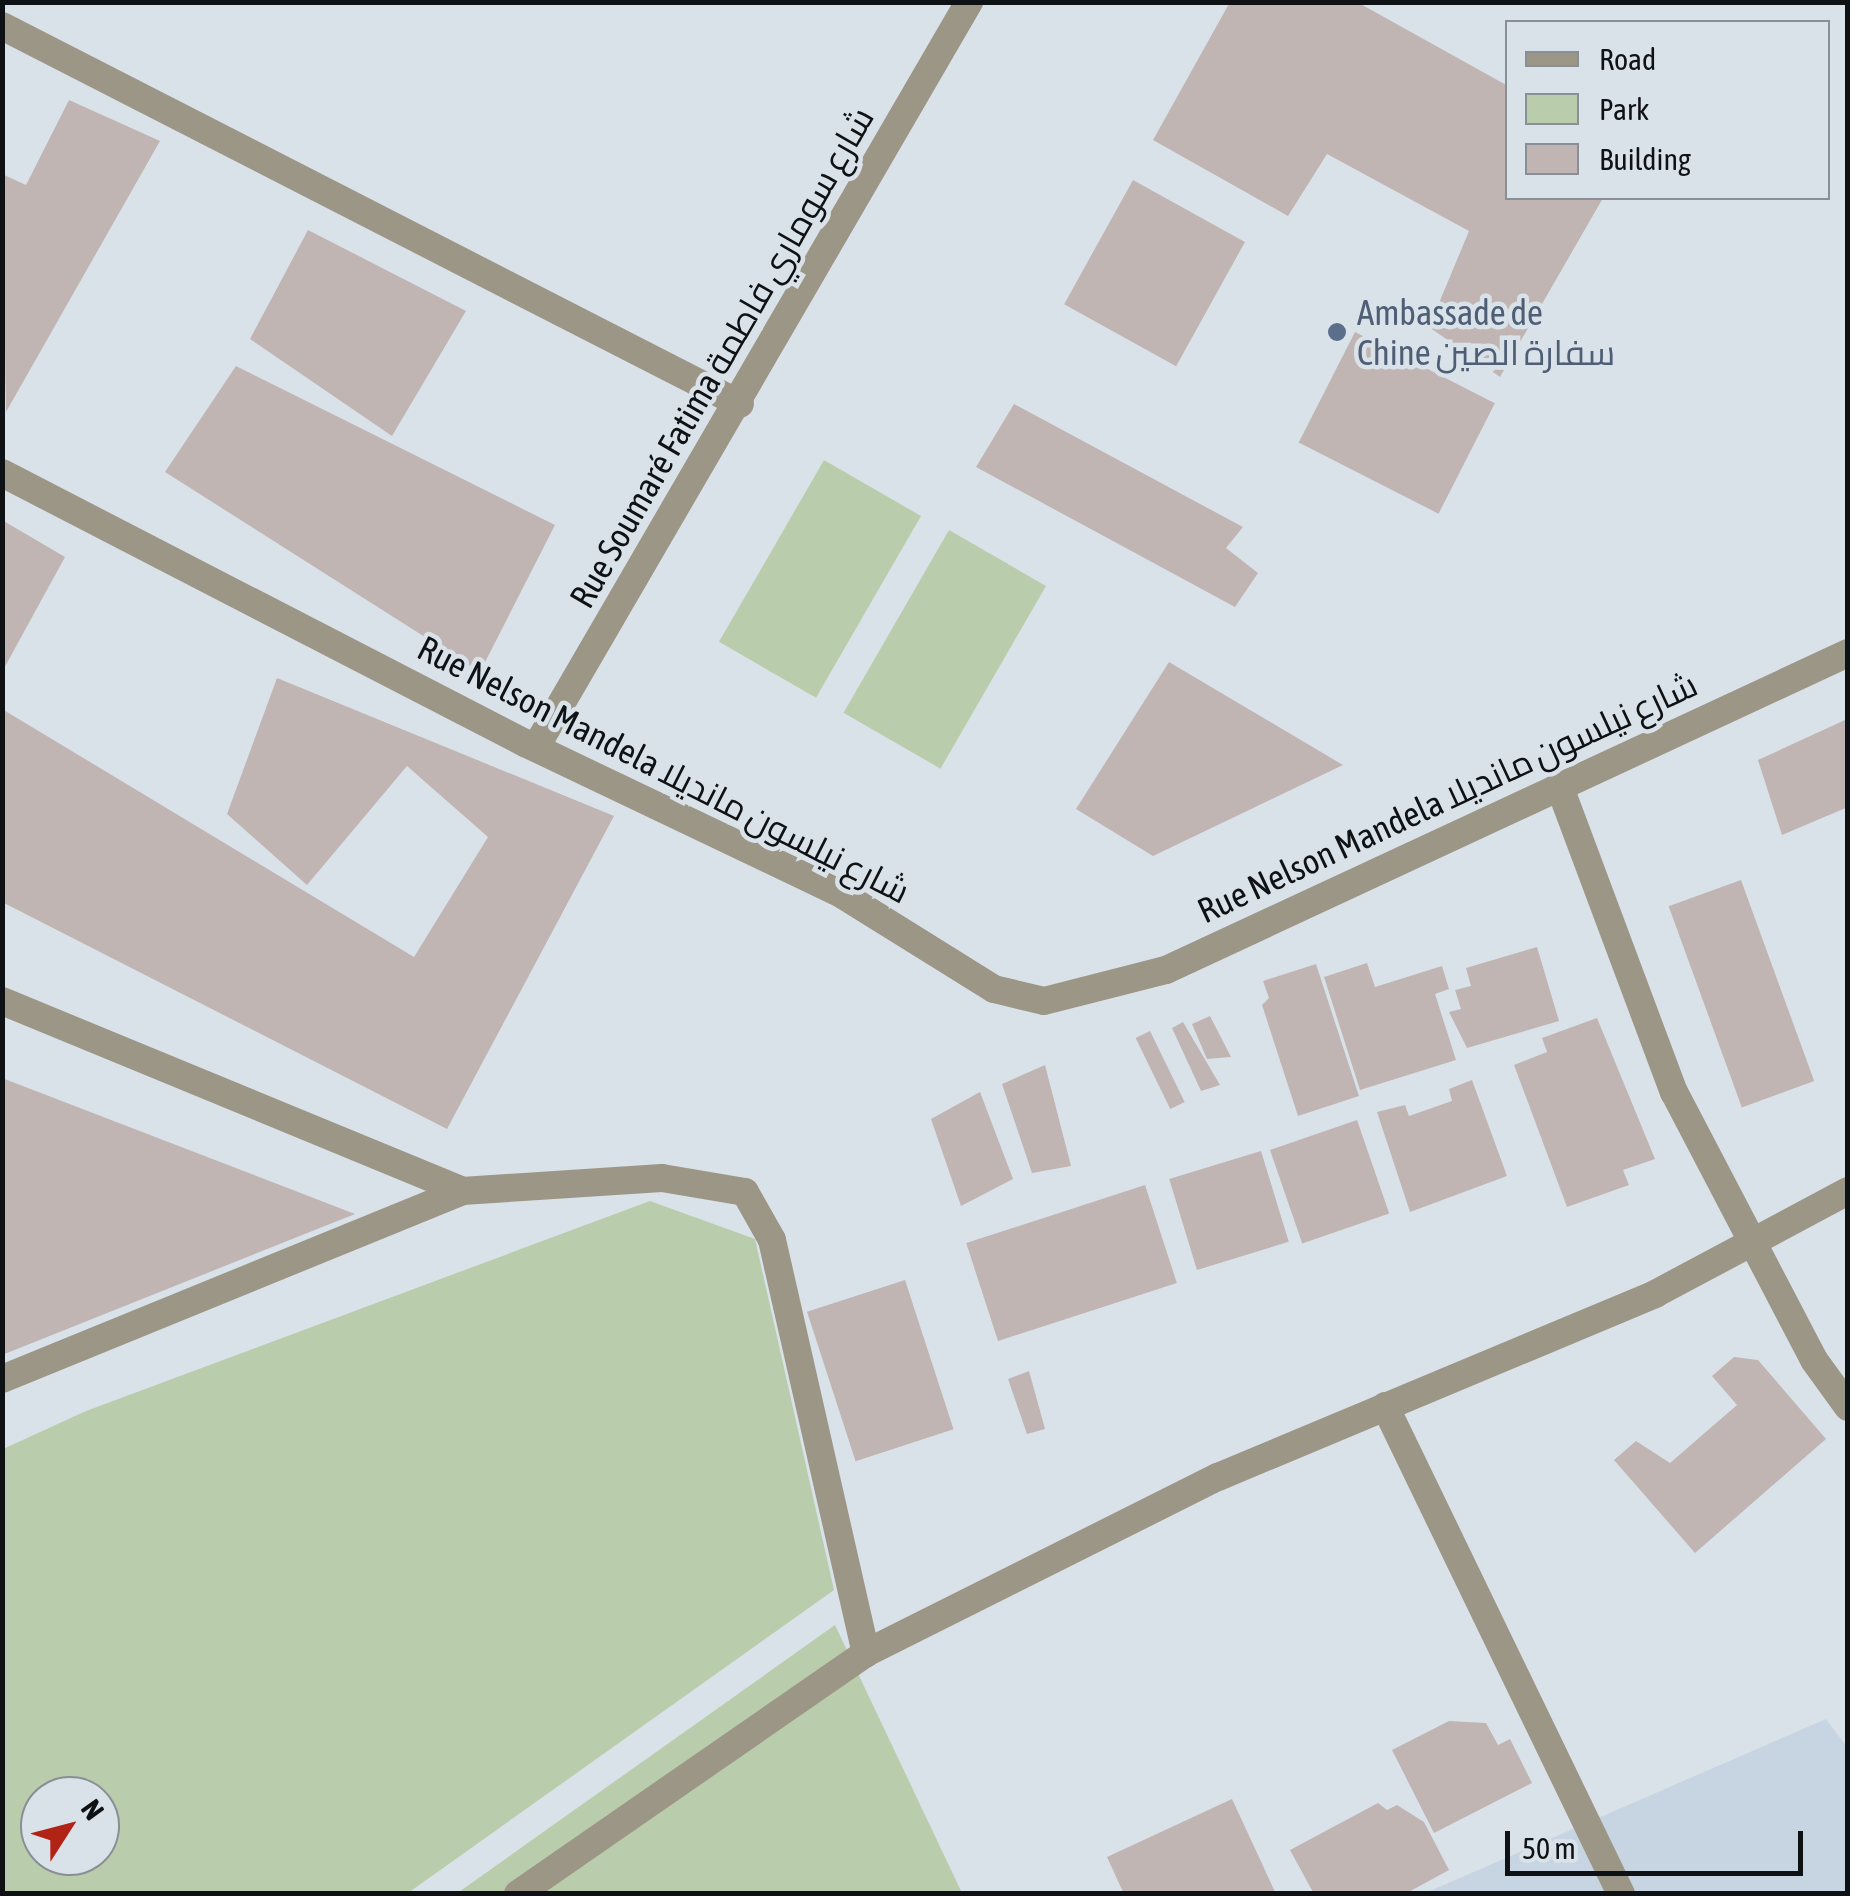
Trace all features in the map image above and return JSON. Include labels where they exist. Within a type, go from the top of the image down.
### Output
[{"type":"street","name":"Rue Soumaré Fatima شارع سوماري فاطمة","points":[[536,748],[740,404],[968,2]]},
{"type":"street","points":[[2,26],[740,404]]},
{"type":"street","name":"Rue Nelson Mandela شارع نيلسون مانديلا","points":[[2,473],[536,748],[843,895],[994,989],[1044,1002],[1166,970],[1559,784],[1848,654]]},
{"type":"street","points":[[1559,784],[1674,1092],[1814,1360],[1848,1407]]},
{"type":"street","points":[[2,1000],[462,1191]]},
{"type":"street","points":[[2,1379],[462,1191],[662,1178],[745,1192],[772,1240],[866,1653]]},
{"type":"street","points":[[518,1894],[866,1653],[1218,1477],[1753,1246],[1848,1191]]},
{"type":"street","points":[[1384,1406],[1620,1894]]},
{"type":"shaded area","points":[[1826,1719],[1847,1747],[1847,1893],[1423,1894]]},
{"type":"green space","points":[[824,460],[921,516],[816,698],[719,642]]},
{"type":"green space","points":[[949,530],[1046,586],[940,769],[844,713]]},
{"type":"green space","points":[[650,1201],[755,1239],[834,1590],[408,1893],[3,1893],[3,1449],[86,1411]]},
{"type":"green space","points":[[835,1625],[962,1893],[456,1894]]},
{"type":"building","points":[[1230,2],[1357,2],[1505,84],[1505,200],[1602,200],[1500,377],[1429,327],[1469,231],[1327,154],[1288,216],[1153,140]]},
{"type":"building","points":[[69,100],[160,141],[6,412],[2,174],[26,185]]},
{"type":"building","points":[[1133,180],[1245,242],[1176,366],[1064,304]]},
{"type":"building","points":[[308,230],[466,311],[392,436],[250,339]]},
{"type":"building","points":[[1355,332],[1495,403],[1439,514],[1299,442]]},
{"type":"building","points":[[236,366],[555,525],[480,672],[165,472]]},
{"type":"building","points":[[1014,404],[1243,527],[1226,548],[1258,573],[1235,607],[976,467]]},
{"type":"building","points":[[2,520],[65,557],[2,672]]},
{"type":"building","points":[[1169,662],[1343,765],[1153,856],[1076,809]]},
{"type":"building","points":[[277,678],[614,816],[447,1129],[2,902],[2,709],[414,957],[488,837],[407,766],[307,885],[227,814]]},
{"type":"building","points":[[1845,720],[1848,807],[1782,835],[1758,760]]},
{"type":"building","points":[[1741,880],[1814,1081],[1742,1107],[1669,906]]},
{"type":"building","points":[[1537,947],[1559,1021],[1467,1048],[1449,1012],[1461,1009],[1455,990],[1471,986],[1466,968]]},
{"type":"building","points":[[1367,963],[1375,987],[1442,966],[1449,989],[1435,994],[1456,1060],[1360,1090],[1324,977]]},
{"type":"building","points":[[1316,964],[1359,1096],[1298,1116],[1262,1005],[1269,998],[1263,981]]},
{"type":"building","points":[[1210,1016],[1231,1057],[1207,1059],[1192,1024]]},
{"type":"building","points":[[1597,1018],[1655,1159],[1623,1170],[1629,1185],[1567,1207],[1514,1065],[1547,1052],[1542,1038]]},
{"type":"building","points":[[1183,1022],[1220,1085],[1201,1091],[1172,1028]]},
{"type":"building","points":[[1150,1031],[1185,1102],[1170,1109],[1136,1038]]},
{"type":"building","points":[[1045,1065],[1071,1166],[1032,1173],[1002,1084]]},
{"type":"building","points":[[2,1078],[355,1214],[2,1355]]},
{"type":"building","points":[[1472,1080],[1507,1176],[1410,1212],[1377,1112],[1405,1105],[1409,1116],[1452,1101],[1449,1089]]},
{"type":"building","points":[[980,1092],[1013,1179],[961,1206],[931,1119]]},
{"type":"building","points":[[1357,1120],[1389,1214],[1302,1244],[1270,1150]]},
{"type":"building","points":[[1261,1151],[1289,1242],[1197,1270],[1169,1179]]},
{"type":"building","points":[[1145,1185],[1177,1283],[998,1341],[966,1243]]},
{"type":"building","points":[[905,1280],[954,1429],[856,1461],[807,1312]]},
{"type":"building","points":[[1734,1357],[1758,1360],[1826,1439],[1695,1553],[1614,1460],[1636,1441],[1670,1463],[1737,1405],[1712,1376]]},
{"type":"building","points":[[1029,1371],[1045,1429],[1027,1434],[1008,1379]]},
{"type":"building","points":[[1449,1721],[1486,1723],[1498,1745],[1510,1739],[1532,1783],[1434,1833],[1392,1750]]},
{"type":"building","points":[[1232,1799],[1276,1894],[1124,1894],[1107,1857]]},
{"type":"building","points":[[1378,1803],[1387,1810],[1397,1805],[1424,1822],[1449,1870],[1405,1894],[1314,1894],[1290,1850]]},
{"type":"place","name":"Ambassade de Chine سفارة الصين","points":[[1337,332]]}]
